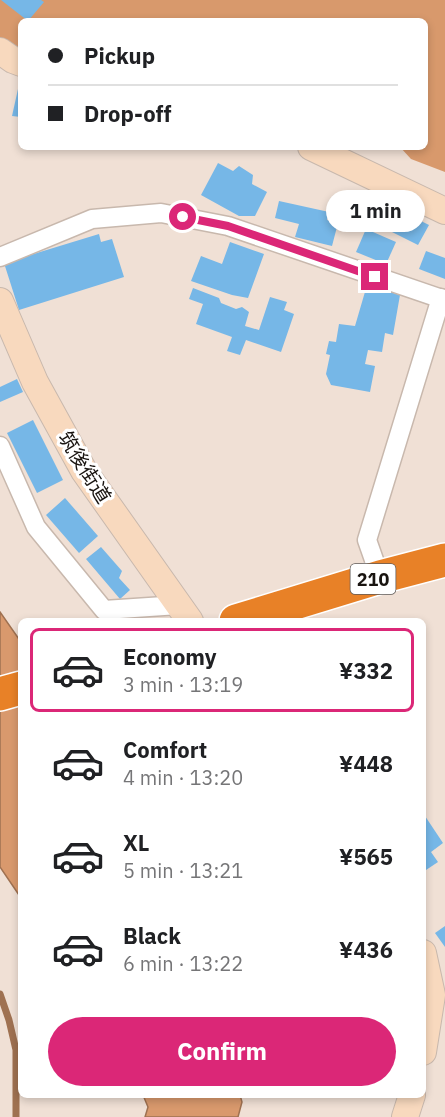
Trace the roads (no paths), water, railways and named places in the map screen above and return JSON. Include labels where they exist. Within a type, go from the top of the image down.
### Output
[{"type":"highway","name":"210","points":[[246,618],[380,577],[445,560]]},
{"type":"highway","points":[[0,694],[18,689]]},
{"type":"street","points":[[0,51],[18,61]]},
{"type":"street","points":[[317,150],[445,211]]},
{"type":"street","points":[[0,257],[92,219],[160,213],[228,226],[443,299],[367,540],[380,577]]},
{"type":"street","name":"筑後街道","points":[[0,302],[35,382],[84,471],[185,613]]},
{"type":"street","points":[[0,446],[36,527],[104,610],[185,613]]},
{"type":"street","points":[[426,967],[432,995],[426,1033]]},
{"type":"street","points":[[405,1117],[411,1098]]},
{"type":"waterway","points":[[0,994],[16,1050],[16,1117]]}]
